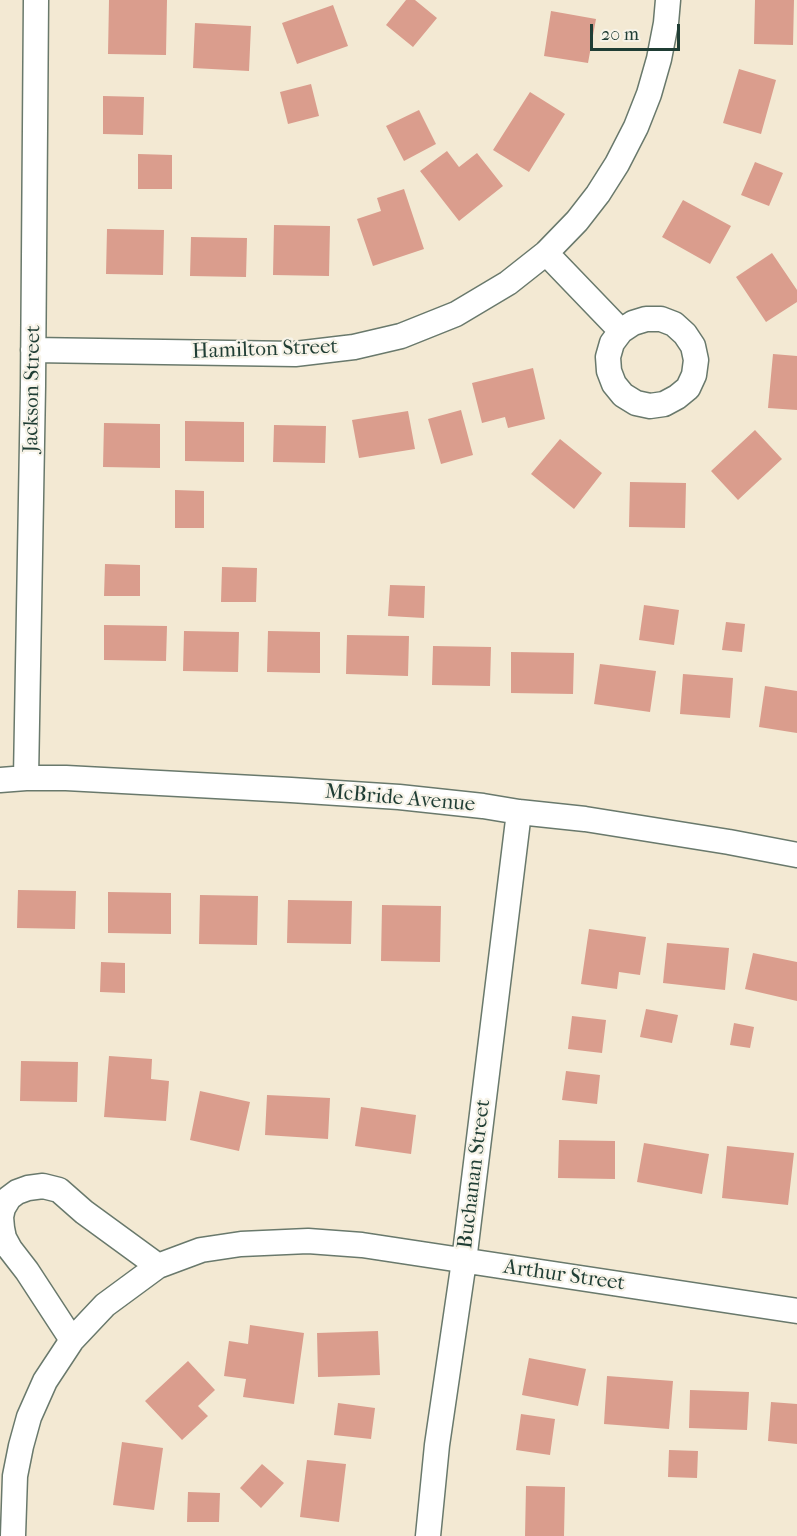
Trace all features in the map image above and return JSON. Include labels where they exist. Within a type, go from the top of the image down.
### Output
[{"type":"street","name":"Jackson Street","points":[[26,778],[36,0]]},
{"type":"street","name":"Hamilton Street","points":[[33,350],[295,354],[354,347],[400,336],[456,314],[508,284],[546,253],[577,221],[598,194],[636,127],[649,93],[659,59],[668,0]]},
{"type":"street","points":[[546,253],[621,331]]},
{"type":"street","name":"McBride Avenue","points":[[0,780],[66,778],[399,797],[585,819],[797,855]]},
{"type":"street","name":"Buchanan Street","points":[[428,1536],[436,1445],[464,1261],[519,812]]},
{"type":"street","points":[[13,1536],[15,1476],[21,1446],[29,1417],[45,1381],[72,1340],[105,1305],[158,1266],[84,1212],[59,1190],[43,1186],[28,1188],[9,1198],[3,1208],[1,1217],[4,1238],[72,1340]]},
{"type":"street","name":"Arthur Street","points":[[158,1266],[201,1250],[241,1244],[308,1241],[362,1245],[797,1311]]},
{"type":"building","points":[[109,0],[167,0],[166,55],[108,54]]},
{"type":"building","points":[[406,0],[415,0],[437,18],[413,47],[386,25]]},
{"type":"building","points":[[755,0],[794,0],[793,45],[754,44]]},
{"type":"building","points":[[333,5],[348,46],[297,64],[282,23]]},
{"type":"building","points":[[551,11],[596,19],[588,63],[544,56]]},
{"type":"building","points":[[195,23],[251,26],[249,71],[193,68]]},
{"type":"building","points":[[739,69],[776,80],[761,134],[723,123]]},
{"type":"building","points":[[311,84],[319,116],[288,124],[280,92]]},
{"type":"building","points":[[530,92],[565,114],[529,172],[493,150]]},
{"type":"building","points":[[103,96],[144,97],[143,135],[103,134]]},
{"type":"building","points":[[419,110],[436,144],[404,161],[386,126]]},
{"type":"building","points":[[447,151],[459,167],[477,153],[503,186],[459,221],[420,171]]},
{"type":"building","points":[[138,154],[172,155],[172,189],[138,189]]},
{"type":"building","points":[[755,162],[783,173],[769,206],[741,195]]},
{"type":"building","points":[[404,189],[424,249],[373,266],[357,219],[381,211],[377,198]]},
{"type":"building","points":[[683,200],[731,226],[710,264],[662,237]]},
{"type":"building","points":[[274,225],[330,226],[329,276],[273,275]]},
{"type":"building","points":[[107,229],[164,230],[163,275],[106,274]]},
{"type":"building","points":[[191,237],[247,238],[246,277],[190,276]]},
{"type":"building","points":[[772,253],[797,290],[797,302],[766,322],[736,277]]},
{"type":"building","points":[[773,354],[797,356],[797,410],[768,408]]},
{"type":"building","points":[[533,368],[545,419],[508,428],[505,417],[482,423],[472,383]]},
{"type":"building","points":[[461,410],[473,455],[441,464],[428,419]]},
{"type":"building","points":[[408,411],[415,449],[359,458],[352,420]]},
{"type":"building","points":[[185,421],[244,422],[244,462],[185,461]]},
{"type":"building","points":[[104,423],[160,424],[160,468],[103,467]]},
{"type":"building","points":[[274,425],[326,426],[325,463],[273,462]]},
{"type":"building","points":[[755,430],[782,459],[738,500],[711,471]]},
{"type":"building","points":[[560,439],[602,473],[574,509],[531,474]]},
{"type":"building","points":[[630,482],[686,483],[685,528],[629,527]]},
{"type":"building","points":[[175,490],[204,491],[204,528],[175,528]]},
{"type":"building","points":[[105,564],[140,565],[140,596],[104,596]]},
{"type":"building","points":[[222,567],[257,568],[256,602],[221,602]]},
{"type":"building","points":[[390,585],[425,586],[424,618],[388,616]]},
{"type":"building","points":[[644,605],[679,610],[674,645],[639,640]]},
{"type":"building","points":[[726,622],[745,624],[742,652],[722,650]]},
{"type":"building","points":[[104,625],[167,626],[166,661],[104,660]]},
{"type":"building","points":[[184,631],[239,632],[238,672],[183,671]]},
{"type":"building","points":[[268,631],[320,632],[320,673],[267,672]]},
{"type":"building","points":[[347,635],[409,636],[408,676],[346,674]]},
{"type":"building","points":[[433,646],[491,647],[490,686],[432,685]]},
{"type":"building","points":[[511,652],[574,653],[573,694],[511,693]]},
{"type":"building","points":[[600,664],[656,671],[650,712],[594,704]]},
{"type":"building","points":[[683,674],[733,678],[730,718],[680,714]]},
{"type":"building","points":[[765,686],[797,691],[797,733],[759,727]]},
{"type":"building","points":[[18,890],[76,891],[75,929],[17,928]]},
{"type":"building","points":[[108,892],[171,893],[171,934],[108,933]]},
{"type":"building","points":[[200,895],[258,896],[257,945],[199,944]]},
{"type":"building","points":[[288,900],[352,901],[351,944],[287,943]]},
{"type":"building","points":[[382,905],[441,906],[440,962],[381,961]]},
{"type":"building","points":[[589,929],[646,937],[640,975],[619,972],[617,989],[581,984]]},
{"type":"building","points":[[667,943],[729,948],[725,990],[663,983]]},
{"type":"building","points":[[753,953],[797,962],[797,1001],[745,989]]},
{"type":"building","points":[[101,962],[125,963],[125,993],[100,992]]},
{"type":"building","points":[[646,1009],[678,1015],[672,1043],[640,1037]]},
{"type":"building","points":[[572,1016],[606,1020],[602,1053],[568,1049]]},
{"type":"building","points":[[734,1023],[754,1027],[750,1048],[730,1045]]},
{"type":"building","points":[[109,1056],[152,1059],[151,1079],[169,1081],[166,1121],[104,1117]]},
{"type":"building","points":[[21,1061],[78,1062],[77,1102],[20,1101]]},
{"type":"building","points":[[566,1071],[600,1075],[597,1104],[562,1100]]},
{"type":"building","points":[[200,1091],[250,1102],[239,1151],[190,1140]]},
{"type":"building","points":[[267,1095],[330,1098],[328,1139],[265,1135]]},
{"type":"building","points":[[361,1107],[416,1115],[411,1154],[355,1146]]},
{"type":"building","points":[[559,1140],[615,1141],[615,1179],[558,1178]]},
{"type":"building","points":[[644,1143],[709,1154],[702,1194],[637,1182]]},
{"type":"building","points":[[727,1146],[794,1153],[788,1205],[722,1198]]},
{"type":"building","points":[[250,1325],[304,1333],[294,1404],[243,1397],[246,1379],[224,1376],[229,1341],[248,1344]]},
{"type":"building","points":[[378,1331],[380,1375],[318,1377],[317,1333]]},
{"type":"building","points":[[529,1358],[586,1369],[578,1406],[522,1395]]},
{"type":"building","points":[[188,1361],[215,1390],[198,1406],[208,1416],[182,1440],[145,1401]]},
{"type":"building","points":[[607,1376],[673,1381],[669,1429],[604,1424]]},
{"type":"building","points":[[690,1390],[749,1392],[747,1430],[689,1428]]},
{"type":"building","points":[[771,1402],[797,1404],[797,1444],[768,1441]]},
{"type":"building","points":[[338,1403],[375,1408],[371,1439],[334,1435]]},
{"type":"building","points":[[521,1414],[555,1419],[550,1455],[516,1450]]},
{"type":"building","points":[[122,1442],[163,1448],[154,1510],[113,1505]]},
{"type":"building","points":[[669,1450],[698,1451],[697,1478],[668,1477]]},
{"type":"building","points":[[307,1460],[346,1464],[339,1522],[300,1517]]},
{"type":"building","points":[[262,1464],[284,1483],[261,1508],[240,1488]]},
{"type":"building","points":[[526,1486],[565,1487],[564,1536],[525,1536]]},
{"type":"building","points":[[188,1492],[220,1493],[219,1522],[187,1522]]}]
